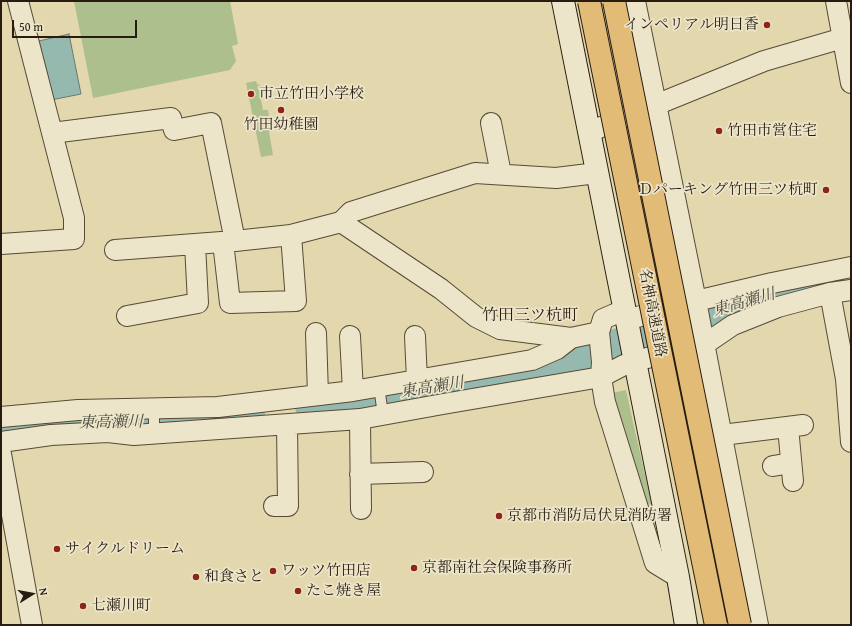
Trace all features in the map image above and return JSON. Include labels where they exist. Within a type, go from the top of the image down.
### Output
[{"type":"highway","name":"名神高速道路","points":[[589,1],[716,625]]},
{"type":"highway","name":"名神高速道路","points":[[614,1],[740,625]]},
{"type":"street","points":[[1,244],[74,240],[74,218],[18,1]]},
{"type":"street","points":[[562,1],[678,577],[686,625]]},
{"type":"street","points":[[635,1],[697,304],[758,625]]},
{"type":"street","points":[[836,1],[851,83]]},
{"type":"street","points":[[589,132],[764,61],[843,38]]},
{"type":"street","points":[[52,133],[171,118],[174,130],[211,122],[229,242],[230,303],[296,301],[291,235]]},
{"type":"street","points":[[491,123],[501,174]]},
{"type":"street","points":[[115,250],[229,242],[291,235],[341,222],[352,212],[475,173],[556,178],[597,173]]},
{"type":"street","points":[[341,222],[440,289],[476,317],[500,329],[571,338],[600,334]]},
{"type":"street","points":[[127,316],[198,303],[195,244]]},
{"type":"street","points":[[1,442],[51,435],[81,433],[108,432],[134,435],[154,434],[360,419],[443,404],[624,365],[647,358],[703,338],[733,325],[775,295],[851,267]]},
{"type":"street","points":[[678,577],[655,562],[605,402],[601,369],[600,334],[603,319],[697,304],[775,295],[830,294],[851,290]]},
{"type":"street","points":[[830,294],[846,379],[851,442]]},
{"type":"street","points":[[316,333],[318,396]]},
{"type":"street","points":[[350,336],[353,391]]},
{"type":"street","points":[[415,336],[417,380]]},
{"type":"street","points":[[1,417],[78,410],[218,407],[318,396],[532,360],[556,349],[571,338]]},
{"type":"street","points":[[439,376],[443,404]]},
{"type":"street","points":[[360,419],[360,509]]},
{"type":"street","points":[[274,506],[288,506],[287,425]]},
{"type":"street","points":[[722,435],[795,426],[786,470]]},
{"type":"street","points":[[1,454],[32,625]]},
{"type":"street","points":[[360,474],[423,472]]},
{"type":"lane","points":[[379,386],[383,415]]},
{"type":"lane","points":[[154,408],[154,434]]},
{"type":"green space","points":[[74,1],[230,1],[238,44],[232,46],[236,61],[230,70],[93,98]]},
{"type":"green space","points":[[256,81],[257,84],[261,86],[262,94],[260,95],[263,110],[268,110],[272,132],[269,132],[273,155],[261,157],[246,83]]},
{"type":"green space","points":[[626,390],[652,504],[646,505],[612,393]]},
{"type":"water","points":[[69,34],[81,94],[51,100],[39,41]]},
{"type":"waterway","name":"東高瀬川","points":[[310,406],[352,401],[537,371],[719,309],[791,289],[829,281]]},
{"type":"waterway","name":"東高瀬川","points":[[1,431],[62,424],[164,422],[250,413]]},
{"type":"place","name":"インペリアル明日香","points":[[767,25]]},
{"type":"place","name":"市立竹田小学校","points":[[251,94]]},
{"type":"place","name":"竹田幼稚園","points":[[281,110]]},
{"type":"place","name":"竹田市営住宅","points":[[719,131]]},
{"type":"place","name":"Ｄパーキング竹田三ツ杭町","points":[[826,190]]},
{"type":"place","name":"京都市消防局伏見消防署","points":[[499,516]]},
{"type":"place","name":"サイクルドリーム","points":[[57,549]]},
{"type":"place","name":"京都南社会保険事務所","points":[[414,568]]},
{"type":"place","name":"ワッツ竹田店","points":[[273,571]]},
{"type":"place","name":"和食さと","points":[[196,577]]},
{"type":"place","name":"たこ焼き屋","points":[[298,591]]},
{"type":"place","name":"七瀬川町","points":[[83,606]]},
{"type":"district","name":"竹田三ツ杭町","points":[[530,316]]}]
